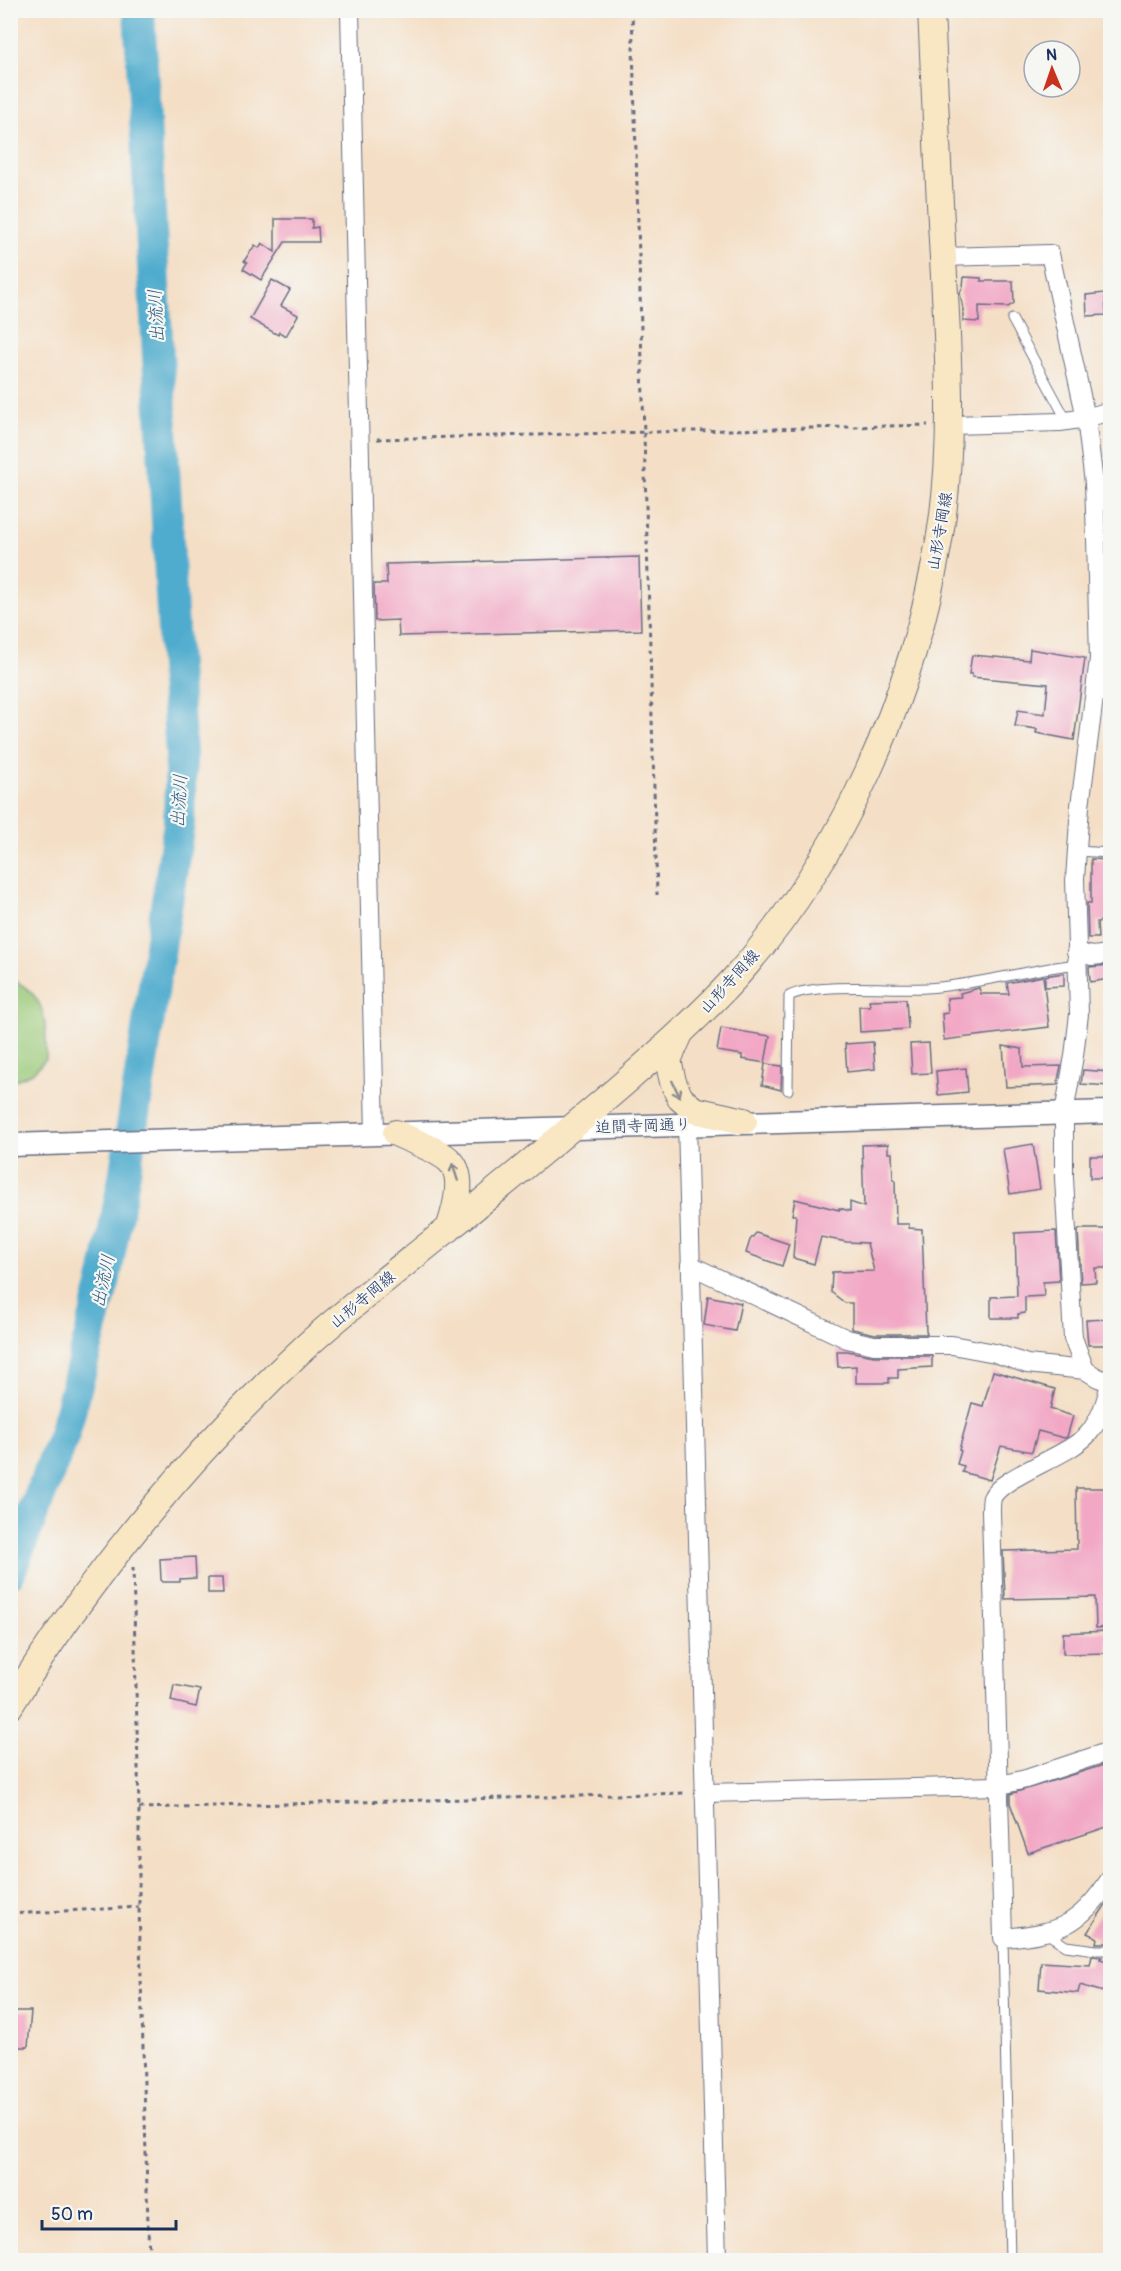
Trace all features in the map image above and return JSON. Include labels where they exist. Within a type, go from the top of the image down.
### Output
[{"type":"main road","name":"山形寺岡線","points":[[10,1706],[64,1624],[133,1534],[190,1465],[303,1350],[357,1302],[573,1128],[680,1034],[736,977],[785,915],[832,841],[864,783],[893,714],[920,633],[939,540],[948,480],[951,425],[948,339],[931,10]]},
{"type":"main road","points":[[680,1034],[668,1060],[672,1082],[680,1098],[694,1110],[744,1122]]},
{"type":"main road","points":[[385,1134],[426,1147],[451,1162],[458,1180],[456,1206],[448,1229]]},
{"type":"street","points":[[350,10],[358,439],[385,1134]]},
{"type":"street","points":[[943,257],[1050,254],[1086,418],[1094,494],[1099,659],[1080,807],[1075,879],[1078,1014],[1074,1056],[1064,1113],[1064,1178],[1073,1338],[1085,1370]]},
{"type":"street","points":[[951,425],[1067,421],[1110,411]]},
{"type":"street","points":[[1076,958],[1110,954]]},
{"type":"street","name":"迫間寺岡通り","points":[[10,1145],[1110,1112]]},
{"type":"street","points":[[687,1124],[717,2260]]},
{"type":"street","points":[[690,1265],[847,1339],[874,1344],[952,1345],[995,1353],[1027,1364],[1085,1370],[1098,1378],[1110,1381],[1101,1414],[1088,1434],[1072,1447],[1015,1478],[992,1498],[997,1786],[1003,1938],[1058,1930],[1087,1909],[1110,1879]]},
{"type":"street","points":[[704,1793],[997,1786],[1026,1779],[1110,1751]]},
{"type":"lane","points":[[1012,319],[1067,421]]},
{"type":"lane","points":[[1077,850],[1110,853]]},
{"type":"lane","points":[[788,1090],[789,996],[798,992],[826,989],[927,987],[967,983],[1076,958]]},
{"type":"lane","points":[[1046,1933],[1066,1946],[1110,1950]]},
{"type":"lane","points":[[1003,1938],[1010,2260]]},
{"type":"path","points":[[632,10],[657,895]]},
{"type":"path","points":[[358,439],[951,425]]},
{"type":"path","points":[[133,1534],[139,1907],[149,2260]]},
{"type":"path","points":[[139,1808],[704,1793]]},
{"type":"path","points":[[10,1914],[139,1907]]},
{"type":"green space","points":[[10,979],[32,993],[38,1002],[45,1022],[46,1046],[46,1059],[32,1073],[11,1082]]},
{"type":"building","points":[[275,219],[312,219],[312,228],[318,227],[319,242],[285,242],[261,280],[243,269],[247,263],[244,261],[255,245],[259,248],[262,243],[275,252]]},
{"type":"building","points":[[964,277],[981,278],[981,281],[1013,281],[1014,303],[1008,307],[979,306],[979,322],[963,321],[960,293]]},
{"type":"building","points":[[272,280],[290,290],[281,306],[298,315],[286,336],[279,332],[278,335],[250,319]]},
{"type":"building","points":[[1105,293],[1106,315],[1087,316],[1086,295]]},
{"type":"building","points":[[639,557],[641,630],[399,636],[398,620],[375,621],[374,584],[387,584],[386,564]]},
{"type":"building","points":[[1030,649],[1085,658],[1074,740],[1036,733],[1037,729],[1015,726],[1018,710],[1045,714],[1048,684],[972,677],[972,674],[969,674],[972,655],[1029,660]]},
{"type":"building","points":[[1091,859],[1110,860],[1110,920],[1097,922],[1098,938],[1088,938],[1087,903],[1091,903]]},
{"type":"building","points":[[1110,965],[1110,979],[1090,982],[1089,967]]},
{"type":"building","points":[[1064,973],[1064,986],[1045,987],[1045,976]]},
{"type":"building","points":[[1043,976],[1049,1027],[944,1040],[942,1014],[948,1013],[947,998],[961,997],[960,993],[979,988],[981,994],[1009,994],[1007,983]]},
{"type":"building","points":[[906,999],[908,1029],[860,1032],[859,1006],[870,1006],[869,1000]]},
{"type":"building","points":[[721,1028],[770,1036],[765,1063],[742,1059],[742,1055],[717,1051]]},
{"type":"building","points":[[873,1042],[875,1069],[847,1072],[845,1044]]},
{"type":"building","points":[[929,1043],[931,1073],[912,1074],[910,1044]]},
{"type":"building","points":[[1003,1046],[1022,1049],[1023,1067],[1061,1066],[1057,1085],[1006,1087]]},
{"type":"building","points":[[765,1064],[782,1066],[781,1090],[762,1085]]},
{"type":"building","points":[[966,1068],[968,1092],[938,1095],[936,1071]]},
{"type":"building","points":[[1083,1070],[1110,1072],[1110,1086],[1081,1084]]},
{"type":"building","points":[[888,1144],[888,1153],[892,1153],[893,1180],[895,1180],[896,1224],[909,1224],[909,1228],[922,1229],[927,1334],[875,1334],[852,1329],[852,1303],[845,1303],[831,1292],[832,1272],[874,1271],[867,1243],[821,1237],[814,1264],[793,1258],[796,1215],[792,1215],[795,1199],[839,1210],[839,1208],[850,1211],[850,1202],[864,1207],[862,1145]]},
{"type":"building","points":[[1033,1144],[1040,1189],[1010,1194],[1003,1149]]},
{"type":"building","points":[[1090,1156],[1110,1156],[1110,1178],[1090,1178]]},
{"type":"building","points":[[1080,1229],[1110,1229],[1110,1268],[1095,1268],[1096,1282],[1081,1283],[1078,1231]]},
{"type":"building","points":[[1056,1231],[1059,1281],[1043,1282],[1044,1296],[1025,1297],[1025,1313],[1018,1314],[1018,1318],[991,1318],[991,1297],[1017,1296],[1015,1233]]},
{"type":"building","points":[[756,1233],[789,1244],[782,1266],[746,1253],[750,1240]]},
{"type":"building","points":[[708,1296],[741,1303],[735,1331],[704,1325]]},
{"type":"building","points":[[1110,1319],[1110,1345],[1088,1345],[1086,1320]]},
{"type":"building","points":[[837,1351],[874,1356],[932,1356],[932,1367],[898,1369],[898,1378],[889,1378],[889,1383],[856,1383],[856,1366],[838,1367]]},
{"type":"building","points":[[993,1371],[1055,1389],[1050,1409],[1073,1416],[1067,1437],[1038,1431],[1032,1452],[1001,1446],[990,1480],[962,1472],[964,1466],[957,1464],[972,1403],[983,1406]]},
{"type":"building","points":[[1076,1488],[1110,1488],[1110,1627],[1096,1628],[1095,1597],[1005,1599],[1003,1551],[1077,1549]]},
{"type":"building","points":[[195,1557],[196,1578],[180,1579],[180,1582],[161,1580],[160,1559]]},
{"type":"building","points":[[208,1578],[222,1578],[223,1593],[208,1593]]},
{"type":"building","points":[[1107,1631],[1108,1653],[1063,1654],[1063,1633]]},
{"type":"building","points":[[174,1685],[200,1690],[196,1707],[171,1701]]},
{"type":"building","points":[[1110,1763],[1110,1826],[1028,1853],[1010,1803],[1010,1794]]},
{"type":"building","points":[[1110,1898],[1110,1943],[1096,1943],[1097,1938],[1087,1933]]},
{"type":"building","points":[[1092,1956],[1102,1957],[1100,1959],[1110,1962],[1110,1994],[1080,1985],[1078,1993],[1039,1989],[1041,1962],[1090,1965]]},
{"type":"building","points":[[10,2011],[31,2011],[28,2047],[10,2047]]},
{"type":"waterway","name":"出流川","points":[[10,1572],[64,1434],[105,1278],[125,1172],[179,824],[181,754],[139,10]]}]
